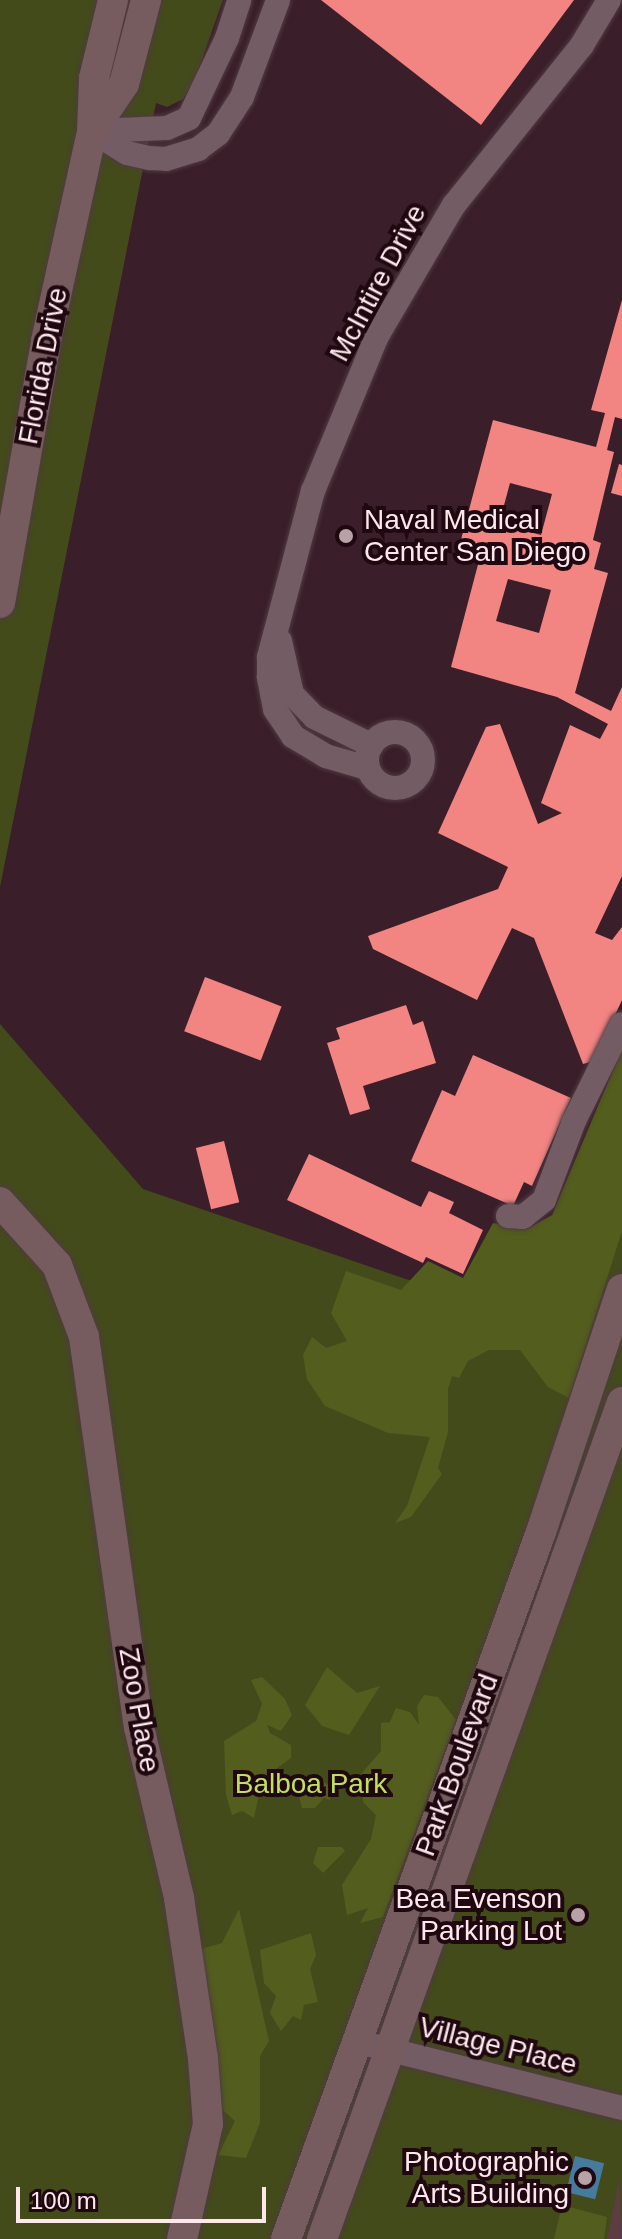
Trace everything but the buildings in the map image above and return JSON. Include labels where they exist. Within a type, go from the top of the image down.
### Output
[{"type":"main road","name":"Florida Drive","points":[[0,603],[46,341],[92,131],[94,78],[113,0]]},
{"type":"main road","name":"Florida Drive","points":[[92,131],[124,84],[146,0]]},
{"type":"main road","name":"Zoo Place","points":[[0,1202],[57,1265],[84,1337],[139,1727],[179,1898],[203,2058],[208,2124],[182,2239]]},
{"type":"main road","name":"Park Boulevard","points":[[286,2239],[359,2042],[622,1289]]},
{"type":"main road","name":"Park Boulevard","points":[[322,2239],[622,1402]]},
{"type":"street","points":[[92,131],[167,128],[189,118],[239,0]]},
{"type":"street","points":[[92,131],[127,153],[149,158],[166,159],[198,149],[218,134],[242,97],[278,0]]},
{"type":"street","name":"McIntire Drive","points":[[369,756],[326,756],[293,736],[275,709],[269,657],[279,635],[313,491],[377,336],[454,205],[582,45],[609,0]]},
{"type":"street","points":[[508,1216],[523,1217],[544,1200],[574,1121],[622,1024]]},
{"type":"street","name":"Village Place","points":[[359,2042],[622,2108]]},
{"type":"green space","points":[[0,0],[223,0],[194,82],[183,99],[167,107],[156,103],[0,887]]},
{"type":"green space","name":"Balboa Park","points":[[0,1024],[143,1189],[432,1288],[579,1329],[622,1210],[622,2239],[0,2239]]},
{"type":"green space","points":[[622,1049],[622,1231],[569,1398],[548,1387],[520,1350],[489,1350],[468,1361],[459,1378],[452,1376],[448,1389],[448,1432],[438,1468],[442,1474],[411,1517],[395,1523],[407,1506],[430,1437],[388,1433],[325,1406],[307,1379],[303,1355],[312,1337],[326,1348],[347,1341],[331,1313],[346,1271],[401,1290],[428,1261],[463,1278],[493,1223],[527,1229],[552,1215]]},
{"type":"green space","points":[[327,1667],[357,1693],[380,1686],[349,1735],[322,1726],[305,1705]]},
{"type":"green space","points":[[262,1677],[285,1699],[292,1715],[281,1731],[267,1725],[270,1733],[291,1745],[291,1758],[262,1779],[254,1818],[242,1811],[232,1815],[226,1795],[224,1741],[256,1721],[262,1704],[251,1680]]},
{"type":"green space","points":[[424,1695],[438,1697],[456,1720],[383,1917],[360,1923],[368,1908],[347,1915],[342,1885],[371,1839],[376,1815],[363,1802],[361,1774],[381,1751],[381,1723],[390,1722],[396,1708],[410,1712],[419,1725],[417,1706]]},
{"type":"green space","points":[[319,1779],[331,1787],[330,1800],[324,1798],[315,1808],[302,1808],[297,1788]]},
{"type":"green space","points":[[318,1847],[342,1847],[345,1851],[323,1873],[313,1863]]},
{"type":"green space","points":[[239,1909],[269,2041],[260,2056],[260,2123],[246,2158],[218,2155],[235,2121],[218,2106],[198,1950],[222,1943]]},
{"type":"green space","points":[[311,1933],[316,1955],[310,1969],[318,2002],[304,2005],[301,2020],[293,2016],[281,2031],[270,2013],[276,1996],[264,1983],[260,1950]]},
{"type":"green space","points":[[562,2205],[607,2217],[604,2239],[554,2239]]},
{"type":"place","name":"Naval Medical Center San Diego","points":[[346,536]]},
{"type":"place","name":"Bea Evenson Parking Lot","points":[[578,1915]]},
{"type":"place","name":"Photographic Arts Building","points":[[585,2178]]}]
